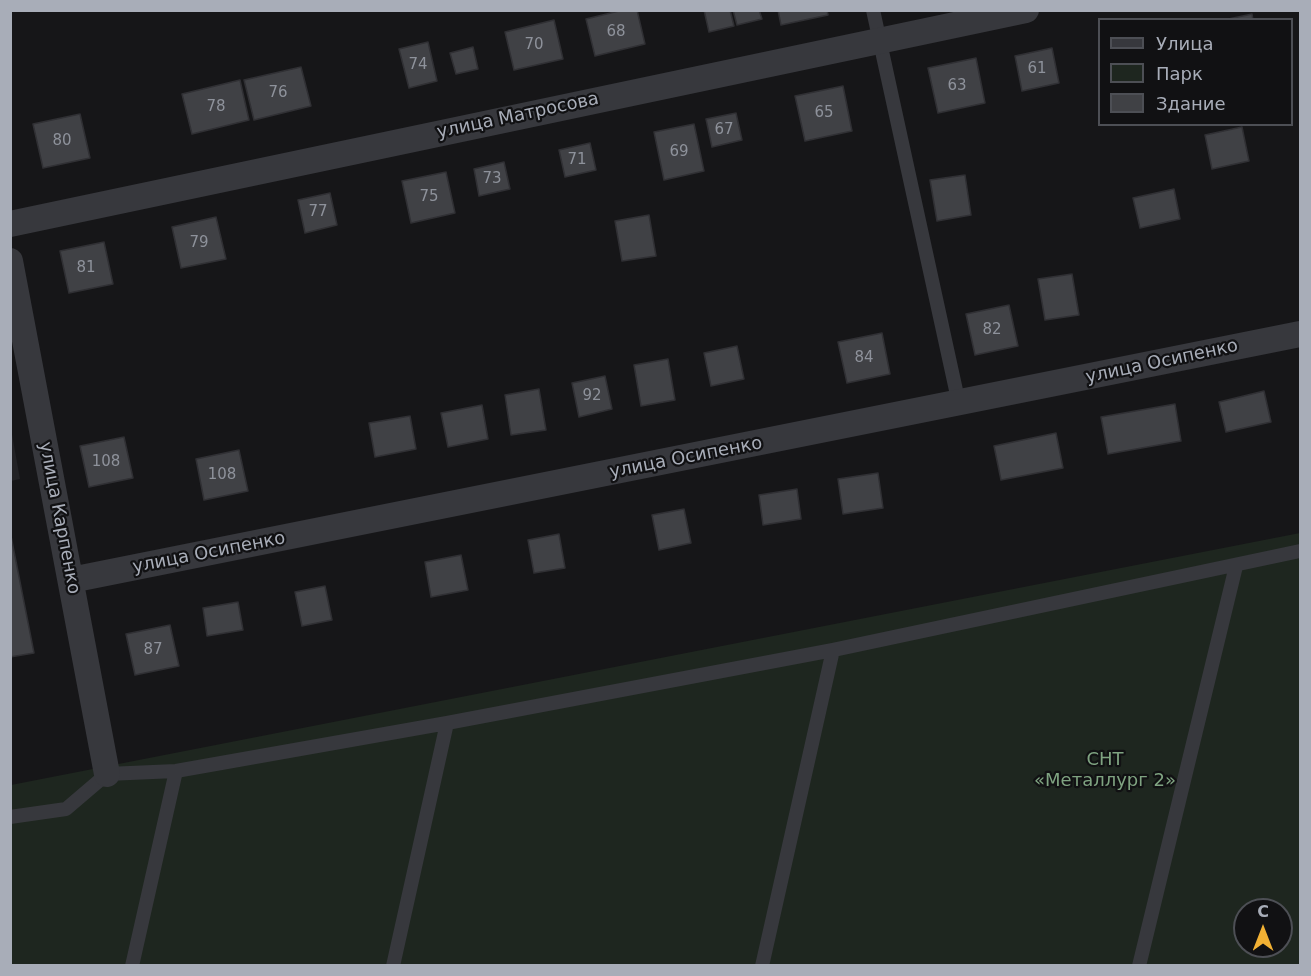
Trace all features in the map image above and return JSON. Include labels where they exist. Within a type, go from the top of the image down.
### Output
[{"type":"street","name":"улица Матросова","points":[[10,224],[1026,10]]},
{"type":"street","name":"улица Карпенко","points":[[10,261],[107,774]]},
{"type":"street","name":"улица Осипенко","points":[[71,580],[1300,334]]},
{"type":"lane","points":[[873,10],[959,404]]},
{"type":"lane","points":[[10,817],[66,810],[107,774],[176,771],[447,723],[833,650],[1300,551]]},
{"type":"lane","points":[[1139,966],[1236,566]]},
{"type":"lane","points":[[762,966],[833,650]]},
{"type":"lane","points":[[393,966],[447,723]]},
{"type":"lane","points":[[132,966],[176,771]]},
{"type":"shaded area","points":[[10,423],[20,479],[11,481],[10,481]]},
{"type":"green space","name":"СНТ «Металлург 2»","points":[[1300,533],[1300,965],[11,966],[11,785]]},
{"type":"building","points":[[623,10],[637,10],[645,44],[595,56],[586,19]]},
{"type":"building","points":[[704,10],[730,10],[734,26],[709,32]]},
{"type":"building","points":[[733,10],[759,10],[762,19],[737,25]]},
{"type":"building","points":[[778,10],[827,10],[828,15],[781,25]]},
{"type":"building","points":[[1252,14],[1253,18],[1233,18]]},
{"type":"building","points":[[554,20],[563,59],[514,70],[505,32]]},
{"type":"building","points":[[428,42],[437,81],[409,88],[399,49]]},
{"type":"building","points":[[473,47],[478,69],[456,74],[450,53]]},
{"type":"building","points":[[1052,48],[1059,83],[1022,91],[1015,56]]},
{"type":"building","points":[[976,58],[985,103],[938,113],[928,68]]},
{"type":"building","points":[[301,67],[311,106],[254,120],[244,80]]},
{"type":"building","points":[[240,80],[249,120],[192,134],[182,94]]},
{"type":"building","points":[[843,86],[852,131],[805,141],[795,96]]},
{"type":"building","points":[[736,113],[742,140],[712,147],[706,119]]},
{"type":"building","points":[[80,114],[90,158],[43,168],[33,124]]},
{"type":"building","points":[[694,124],[704,171],[664,180],[654,132]]},
{"type":"building","points":[[1242,127],[1249,161],[1212,169],[1205,135]]},
{"type":"building","points":[[590,143],[596,170],[565,177],[559,150]]},
{"type":"building","points":[[504,162],[510,189],[479,196],[474,169]]},
{"type":"building","points":[[446,172],[455,213],[411,223],[402,181]]},
{"type":"building","points":[[965,175],[971,215],[937,221],[930,180]]},
{"type":"building","points":[[1174,189],[1180,219],[1140,228],[1133,198]]},
{"type":"building","points":[[330,193],[337,225],[305,233],[298,200]]},
{"type":"building","points":[[649,215],[656,256],[622,261],[615,221]]},
{"type":"building","points":[[216,217],[226,259],[181,268],[172,227]]},
{"type":"building","points":[[104,242],[113,284],[69,293],[60,251]]},
{"type":"building","points":[[1072,274],[1079,315],[1045,320],[1038,279]]},
{"type":"building","points":[[1009,305],[1018,346],[975,355],[966,314]]},
{"type":"building","points":[[882,333],[890,374],[847,383],[838,342]]},
{"type":"building","points":[[737,346],[744,379],[711,386],[704,353]]},
{"type":"building","points":[[668,359],[675,400],[641,406],[634,365]]},
{"type":"building","points":[[605,376],[612,409],[579,417],[572,383]]},
{"type":"building","points":[[539,389],[546,430],[511,435],[505,395]]},
{"type":"building","points":[[1264,391],[1271,422],[1226,432],[1219,402]]},
{"type":"building","points":[[1175,404],[1181,441],[1108,454],[1101,417]]},
{"type":"building","points":[[482,405],[488,439],[448,447],[441,413]]},
{"type":"building","points":[[410,416],[416,449],[375,457],[369,423]]},
{"type":"building","points":[[1056,433],[1063,468],[1001,480],[994,446]]},
{"type":"building","points":[[124,437],[133,478],[89,487],[80,446]]},
{"type":"building","points":[[239,450],[248,491],[204,500],[196,459]]},
{"type":"building","points":[[878,473],[883,508],[843,514],[838,479]]},
{"type":"building","points":[[797,489],[801,519],[763,525],[759,495]]},
{"type":"building","points":[[684,509],[691,543],[659,550],[652,515]]},
{"type":"building","points":[[10,531],[34,653],[10,657]]},
{"type":"building","points":[[559,534],[565,568],[534,573],[528,540]]},
{"type":"building","points":[[461,555],[468,590],[431,597],[425,562]]},
{"type":"building","points":[[325,586],[332,620],[302,626],[295,592]]},
{"type":"building","points":[[238,602],[243,630],[207,636],[203,608]]},
{"type":"building","points":[[170,625],[179,666],[135,675],[126,634]]}]
